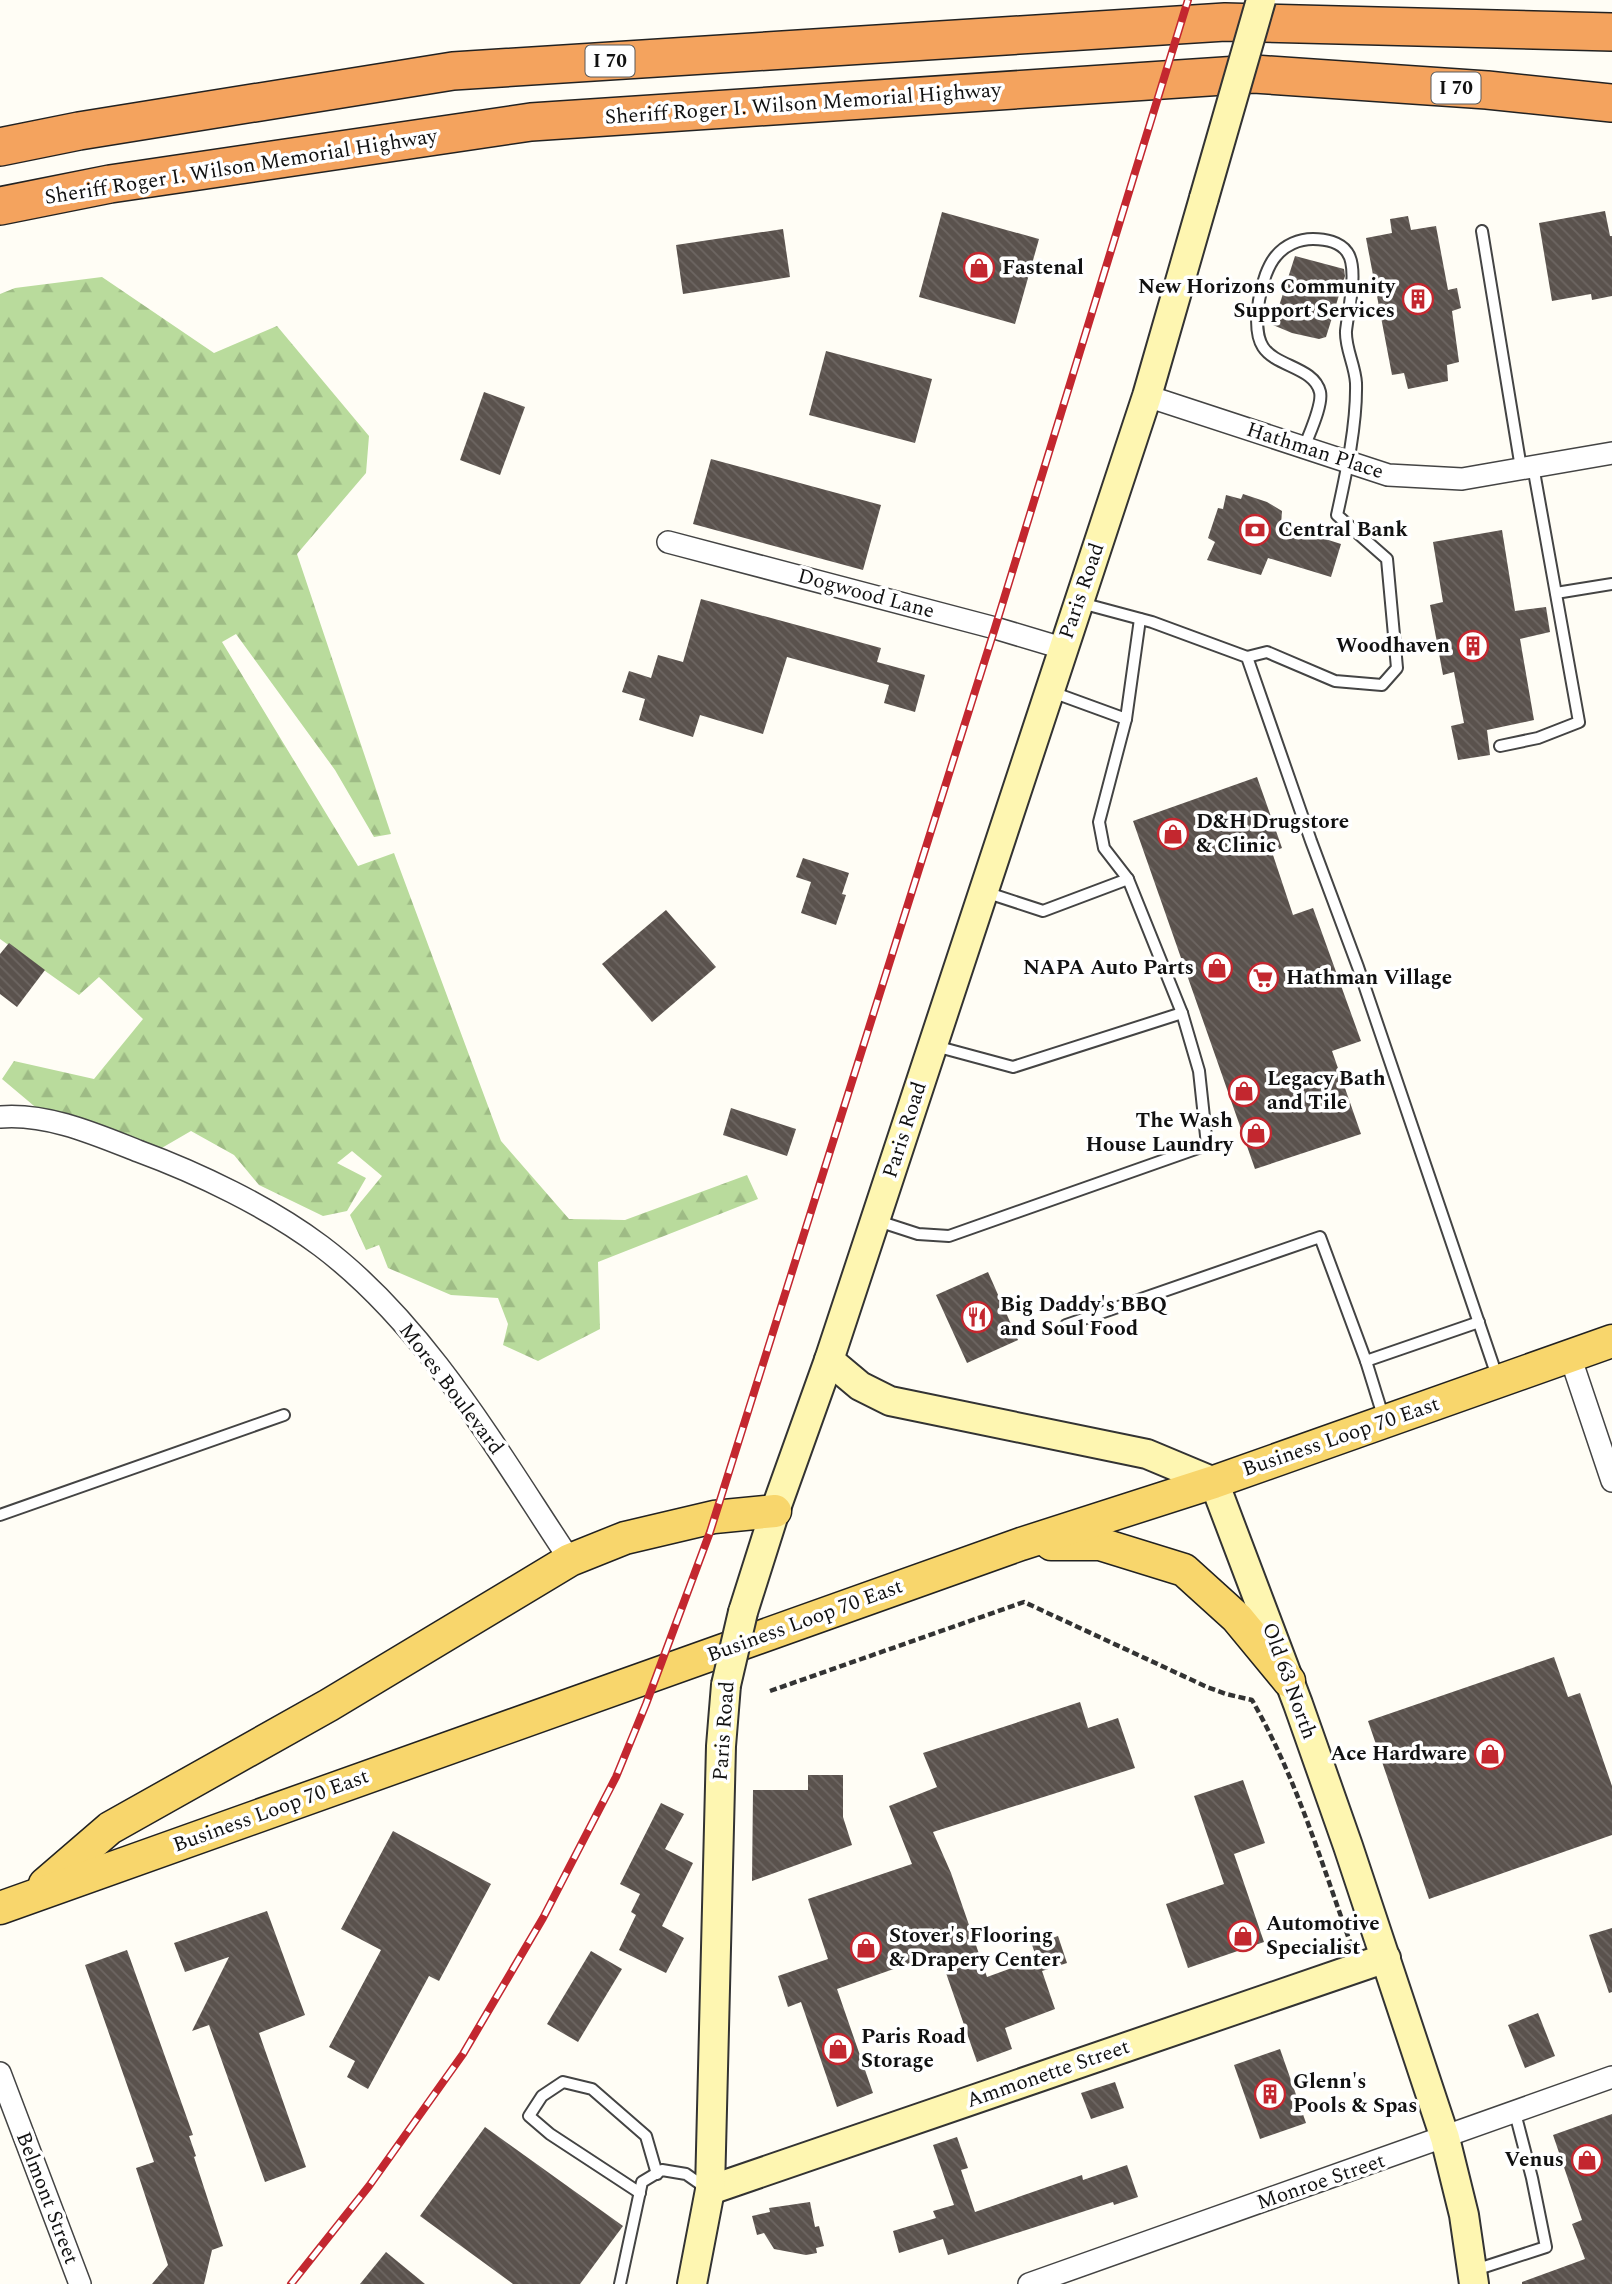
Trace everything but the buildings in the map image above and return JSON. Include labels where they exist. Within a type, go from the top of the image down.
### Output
[{"type":"highway","name":"I 70","points":[[0,147],[79,131],[453,71],[1224,22],[1558,29],[1612,35]]},
{"type":"highway","name":"Sheriff Roger I. Wilson Memorial Highway","points":[[0,206],[110,184],[531,122],[1254,74],[1487,90],[1612,103]]},
{"type":"main road","name":"Paris Road","points":[[692,2284],[710,2190],[720,1746],[726,1685],[743,1612],[775,1511],[829,1360],[1147,396],[1261,0]]},
{"type":"main road","name":"Business Loop 70 East","points":[[0,1908],[1021,1544],[1214,1482],[1612,1341]]},
{"type":"main road","points":[[829,1360],[860,1386],[890,1401],[1147,1454],[1214,1482]]},
{"type":"main road","name":"Old 63 North","points":[[1214,1482],[1289,1681],[1386,1958],[1445,2138],[1464,2215],[1473,2277]]},
{"type":"main road","points":[[31,1896],[110,1828],[329,1705],[569,1560],[625,1538],[701,1520],[775,1511]]},
{"type":"main road","points":[[1021,1544],[1100,1544],[1184,1570],[1237,1619],[1289,1681]]},
{"type":"main road","name":"Ammonette Street","points":[[710,2190],[1386,1958]]},
{"type":"street","name":"Hathman Place","points":[[1147,396],[1388,475],[1462,479],[1612,453]]},
{"type":"street","name":"Dogwood Lane","points":[[668,542],[1062,648]]},
{"type":"street","name":"Mores Boulevard","points":[[0,1117],[13,1116],[75,1127],[159,1158],[243,1197],[321,1246],[369,1289],[416,1337],[485,1431],[569,1560]]},
{"type":"street","points":[[1570,1356],[1612,1482]]},
{"type":"street","name":"Belmont Street","points":[[0,2073],[80,2284]]},
{"type":"street","name":"Monroe Street","points":[[1029,2284],[1612,2077]]},
{"type":"lane","points":[[1482,232],[1527,467],[1556,593],[1579,722],[1538,738],[1500,746]]},
{"type":"lane","points":[[1078,603],[1140,619],[1247,657],[1267,652],[1335,681],[1382,685],[1397,668],[1387,559],[1337,515],[1348,462],[1356,394],[1356,380],[1346,335],[1352,260],[1347,251],[1339,245],[1321,239],[1302,239],[1273,258],[1256,315],[1262,346],[1273,358],[1314,380],[1320,390],[1320,401],[1304,448]]},
{"type":"lane","points":[[1556,593],[1612,583]]},
{"type":"lane","points":[[875,1220],[918,1234],[948,1236],[1207,1145],[1199,1071],[1182,1013],[1128,879],[1104,848],[1099,821],[1126,719],[1140,619]]},
{"type":"lane","points":[[1247,657],[1358,967],[1499,1381]]},
{"type":"lane","points":[[1048,690],[1126,719]]},
{"type":"lane","points":[[983,891],[1043,911],[1128,879]]},
{"type":"lane","points":[[933,1045],[1013,1067],[1182,1013]]},
{"type":"lane","points":[[1066,1325],[1320,1237],[1385,1421]]},
{"type":"lane","points":[[1366,1361],[1479,1322]]},
{"type":"lane","points":[[0,1515],[284,1415]]},
{"type":"lane","points":[[640,2193],[551,2134],[529,2116],[542,2096],[563,2082],[592,2089],[646,2136],[657,2174]]},
{"type":"lane","points":[[1473,2277],[1546,2247],[1532,2178],[1514,2113]]},
{"type":"lane","points":[[620,2284],[642,2182],[662,2170],[686,2174],[710,2190]]},
{"type":"path","points":[[770,1691],[1024,1602],[1207,1687],[1252,1700],[1267,1725],[1310,1828],[1359,1967]]},
{"type":"green space","points":[[102,277],[214,353],[277,326],[369,436],[366,473],[297,554],[391,834],[374,837],[335,770],[236,634],[222,642],[358,866],[394,853],[501,1141],[569,1219],[625,1220],[747,1175],[758,1199],[598,1262],[600,1329],[538,1361],[503,1345],[508,1324],[498,1298],[451,1295],[388,1268],[379,1245],[366,1250],[350,1215],[382,1176],[352,1151],[337,1163],[366,1178],[347,1211],[323,1216],[259,1185],[234,1155],[191,1131],[160,1149],[46,1116],[2,1079],[14,1061],[94,1079],[143,1019],[99,977],[79,995],[0,939],[0,294],[15,288]]},
{"type":"railway","points":[[291,2284],[369,2186],[463,2054],[543,1918],[616,1777],[646,1704],[710,1532],[995,628],[1188,0]]},
{"type":"place","name":"Fastenal","points":[[979,268]]},
{"type":"place","name":"New Horizons Community Support Services","points":[[1418,299]]},
{"type":"place","name":"Central Bank","points":[[1255,530]]},
{"type":"place","name":"Woodhaven","points":[[1473,646]]},
{"type":"place","name":"D&H Drugstore & Clinic","points":[[1173,834]]},
{"type":"place","name":"NAPA Auto Parts","points":[[1217,968]]},
{"type":"place","name":"Hathman Village","points":[[1263,978]]},
{"type":"place","name":"Legacy Bath and Tile","points":[[1244,1091]]},
{"type":"place","name":"The Wash House Laundry","points":[[1256,1133]]},
{"type":"place","name":"Big Daddy's BBQ and Soul Food","points":[[977,1317]]},
{"type":"place","name":"Ace Hardware","points":[[1490,1754]]},
{"type":"place","name":"Automotive Specialist","points":[[1243,1936]]},
{"type":"place","name":"Stover's Flooring & Drapery Center","points":[[866,1948]]},
{"type":"place","name":"Paris Road Storage","points":[[838,2049]]},
{"type":"place","name":"Glenn's Pools & Spas","points":[[1270,2094]]},
{"type":"place","name":"Venus","points":[[1587,2160]]}]
